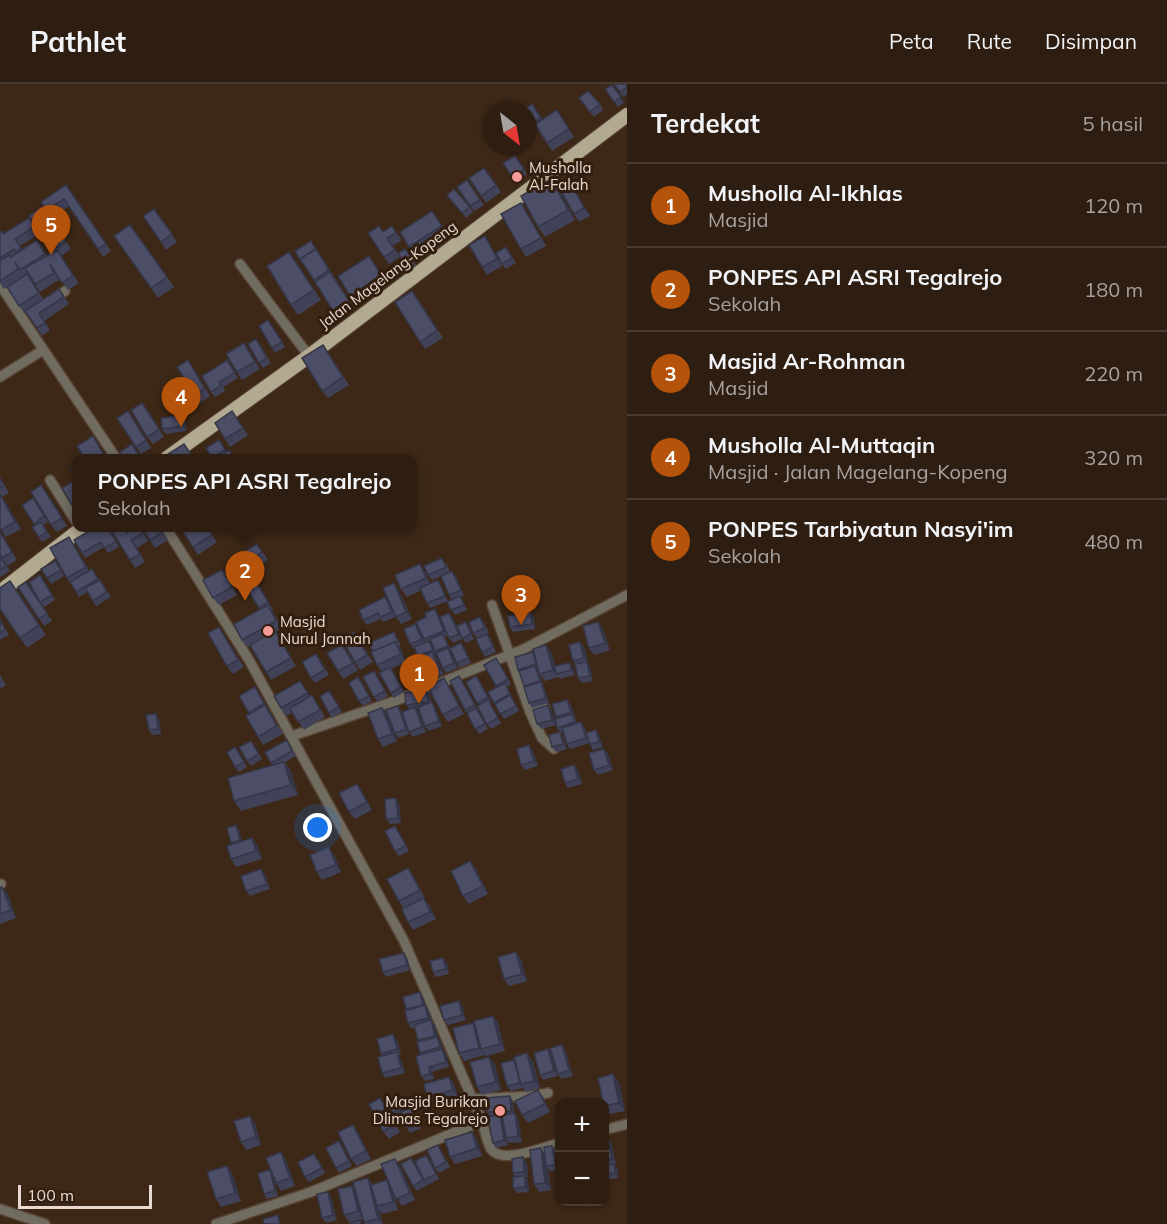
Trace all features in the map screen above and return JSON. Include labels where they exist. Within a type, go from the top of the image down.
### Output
[{"type":"main road","name":"Jalan Magelang-Kopeng","points":[[174,454],[309,356],[627,115]]},
{"type":"main road","points":[[0,592],[74,532]]},
{"type":"street","points":[[240,264],[309,356]]},
{"type":"street","points":[[0,285],[31,314],[43,350],[113,454]]},
{"type":"street","points":[[31,314],[65,291]]},
{"type":"street","points":[[0,377],[43,350]]},
{"type":"street","points":[[50,480],[72,514]]},
{"type":"street","points":[[169,532],[249,660],[404,940],[458,1078],[472,1099],[492,1150],[500,1156],[513,1156],[555,1144]]},
{"type":"street","points":[[291,736],[395,701],[510,655],[627,595]]},
{"type":"street","points":[[492,605],[530,712],[540,735],[554,749]]},
{"type":"street","points":[[530,712],[547,708]]},
{"type":"street","points":[[472,1099],[549,1093]]},
{"type":"street","points":[[216,1224],[311,1192],[482,1121]]},
{"type":"street","points":[[609,1129],[627,1124]]},
{"type":"street","points":[[0,1209],[45,1224]]},
{"type":"building","points":[[614,84],[627,84],[627,87],[620,92]]},
{"type":"building","points":[[612,85],[621,97],[614,102],[605,89]]},
{"type":"building","points":[[588,91],[600,104],[590,112],[579,98]]},
{"type":"building","points":[[557,110],[569,129],[547,143],[537,127],[537,123]]},
{"type":"building","points":[[515,156],[524,169],[512,177],[503,163]]},
{"type":"building","points":[[484,168],[496,185],[481,196],[469,178]]},
{"type":"building","points":[[551,179],[568,210],[538,227],[521,196]]},
{"type":"building","points":[[467,180],[480,200],[470,206],[457,187]]},
{"type":"building","points":[[569,180],[584,208],[574,214],[558,186]]},
{"type":"building","points":[[66,185],[106,244],[98,249],[64,199],[46,210],[41,202]]},
{"type":"building","points":[[454,189],[470,207],[462,213],[447,195]]},
{"type":"building","points":[[521,203],[541,238],[521,249],[501,214]]},
{"type":"building","points":[[42,207],[66,242],[53,250],[29,216]]},
{"type":"building","points":[[154,209],[172,234],[161,242],[143,216]]},
{"type":"building","points":[[432,211],[442,226],[409,247],[400,232]]},
{"type":"building","points":[[29,218],[34,227],[15,239],[21,248],[16,252],[14,249],[0,258],[0,232],[2,231],[3,234]]},
{"type":"building","points":[[130,225],[167,277],[151,288],[114,236]]},
{"type":"building","points":[[379,226],[383,232],[392,226],[396,233],[387,238],[395,250],[384,257],[368,233]]},
{"type":"building","points":[[485,236],[497,259],[482,267],[469,245]]},
{"type":"building","points":[[37,240],[45,254],[20,270],[15,262],[18,269],[0,281],[0,261],[9,255],[11,257]]},
{"type":"building","points":[[311,241],[316,249],[300,260],[295,251]]},
{"type":"building","points":[[506,247],[512,258],[502,264],[496,253]]},
{"type":"building","points":[[316,249],[329,270],[314,280],[300,259]]},
{"type":"building","points":[[405,249],[413,260],[405,265],[398,253]]},
{"type":"building","points":[[57,250],[73,275],[62,283],[50,264],[54,273],[35,284],[25,268]]},
{"type":"building","points":[[289,252],[314,290],[291,305],[267,266]]},
{"type":"building","points":[[369,256],[382,276],[350,296],[338,276]]},
{"type":"building","points":[[330,272],[349,301],[333,311],[315,282]]},
{"type":"building","points":[[27,274],[39,293],[19,306],[7,287]]},
{"type":"building","points":[[59,289],[64,297],[39,313],[45,323],[37,328],[25,311]]},
{"type":"building","points":[[412,291],[437,330],[420,342],[395,302]]},
{"type":"building","points":[[268,320],[282,342],[272,348],[259,326]]},
{"type":"building","points":[[256,339],[267,358],[259,363],[248,344]]},
{"type":"building","points":[[244,343],[255,362],[237,372],[226,354]]},
{"type":"building","points":[[323,345],[343,377],[322,391],[302,358]]},
{"type":"building","points":[[188,360],[205,389],[195,395],[177,367]]},
{"type":"building","points":[[227,360],[235,373],[219,382],[221,386],[211,392],[202,376]]},
{"type":"building","points":[[142,403],[159,429],[147,437],[131,410]]},
{"type":"building","points":[[128,411],[146,440],[136,447],[117,418]]},
{"type":"building","points":[[232,411],[243,428],[225,439],[215,423]]},
{"type":"building","points":[[182,415],[183,426],[162,429],[161,418]]},
{"type":"building","points":[[93,436],[103,454],[82,454],[77,446]]},
{"type":"building","points":[[219,440],[225,450],[218,454],[210,454],[206,448]]},
{"type":"building","points":[[132,444],[138,454],[121,454],[120,452]]},
{"type":"building","points":[[184,444],[191,454],[168,454]]},
{"type":"building","points":[[72,482],[72,505],[62,488]]},
{"type":"building","points":[[41,485],[62,518],[51,525],[31,492]]},
{"type":"building","points":[[0,494],[15,522],[1,530],[0,528]]},
{"type":"building","points":[[33,498],[44,516],[34,524],[22,505]]},
{"type":"building","points":[[41,522],[47,532],[39,537],[32,527]]},
{"type":"building","points":[[0,532],[12,552],[2,558],[0,554]]},
{"type":"building","points":[[87,532],[110,532],[116,542],[104,548],[101,542],[82,553],[74,540]]},
{"type":"building","points":[[112,532],[128,534],[127,532],[142,532],[131,540],[140,554],[130,560]]},
{"type":"building","points":[[145,532],[163,532],[150,540]]},
{"type":"building","points":[[183,532],[210,532],[212,535],[193,547]]},
{"type":"building","points":[[69,537],[86,567],[67,578],[50,548]]},
{"type":"building","points":[[257,544],[262,552],[245,563],[268,602],[259,608],[230,560]]},
{"type":"building","points":[[0,556],[6,566],[0,570]]},
{"type":"building","points":[[442,558],[446,567],[428,575],[424,566]]},
{"type":"building","points":[[55,561],[61,570],[47,578],[41,569]]},
{"type":"building","points":[[420,564],[426,578],[401,589],[395,575]]},
{"type":"building","points":[[92,569],[98,579],[76,592],[70,582]]},
{"type":"building","points":[[222,570],[232,587],[213,598],[203,580]]},
{"type":"building","points":[[452,571],[461,590],[449,595],[441,576]]},
{"type":"building","points":[[40,575],[52,595],[40,602],[29,582]]},
{"type":"building","points":[[100,580],[107,592],[93,601],[85,588]]},
{"type":"building","points":[[438,580],[445,596],[427,603],[420,588]]},
{"type":"building","points":[[10,581],[39,625],[20,638],[0,609],[0,588]]},
{"type":"building","points":[[26,582],[47,613],[39,619],[18,587]]},
{"type":"building","points":[[394,583],[406,612],[396,617],[383,588]]},
{"type":"building","points":[[460,596],[464,605],[451,610],[447,602]]},
{"type":"building","points":[[385,597],[392,612],[380,617],[378,613],[363,620],[359,610]]},
{"type":"building","points":[[268,605],[276,621],[242,640],[234,624]]},
{"type":"building","points":[[435,609],[444,631],[424,639],[416,622],[426,617],[425,613]]},
{"type":"building","points":[[530,612],[532,624],[510,627],[508,616]]},
{"type":"building","points":[[449,613],[459,634],[449,638],[440,617]]},
{"type":"building","points":[[480,617],[485,628],[473,633],[469,622]]},
{"type":"building","points":[[0,620],[5,629],[0,633]]},
{"type":"building","points":[[466,622],[471,634],[462,638],[457,626]]},
{"type":"building","points":[[598,622],[605,643],[589,648],[583,626]]},
{"type":"building","points":[[415,624],[422,639],[410,644],[404,629]]},
{"type":"building","points":[[219,627],[238,660],[227,666],[208,633]]},
{"type":"building","points":[[275,631],[291,658],[266,672],[250,645]]},
{"type":"building","points":[[354,632],[367,655],[355,662],[342,639]]},
{"type":"building","points":[[394,632],[398,641],[373,652],[369,643]]},
{"type":"building","points":[[443,634],[448,646],[435,651],[430,639]]},
{"type":"building","points":[[487,634],[493,647],[482,652],[476,639]]},
{"type":"building","points":[[429,641],[433,650],[418,656],[414,647]]},
{"type":"building","points":[[395,642],[401,654],[377,665],[371,652]]},
{"type":"building","points":[[580,642],[584,658],[573,661],[569,645]]},
{"type":"building","points":[[461,643],[468,658],[457,663],[450,648]]},
{"type":"building","points":[[342,645],[353,663],[338,671],[327,653]]},
{"type":"building","points":[[546,645],[553,670],[539,674],[533,649]]},
{"type":"building","points":[[448,648],[454,663],[443,668],[436,653]]},
{"type":"building","points":[[432,652],[440,669],[424,676],[417,659]]},
{"type":"building","points":[[533,652],[536,664],[518,670],[515,657]]},
{"type":"building","points":[[316,654],[325,670],[311,678],[302,662]]},
{"type":"building","points":[[496,658],[508,679],[496,686],[484,665]]},
{"type":"building","points":[[413,660],[420,676],[410,680],[403,664]]},
{"type":"building","points":[[587,662],[590,676],[578,678],[575,664]]},
{"type":"building","points":[[570,663],[571,670],[556,674],[555,666]]},
{"type":"building","points":[[535,666],[540,681],[524,686],[519,671]]},
{"type":"building","points":[[390,667],[401,687],[391,693],[379,673]]},
{"type":"building","points":[[374,671],[385,691],[374,697],[363,677]]},
{"type":"building","points":[[459,676],[475,705],[465,710],[450,681]]},
{"type":"building","points":[[476,676],[488,697],[477,703],[466,682]]},
{"type":"building","points":[[358,677],[369,696],[359,701],[349,683]]},
{"type":"building","points":[[444,678],[459,706],[443,715],[428,687]]},
{"type":"building","points":[[300,681],[308,693],[281,708],[274,696]]},
{"type":"building","points":[[541,682],[546,698],[529,703],[524,687]]},
{"type":"building","points":[[505,683],[510,694],[494,703],[488,692]]},
{"type":"building","points":[[255,687],[264,703],[249,713],[239,696]]},
{"type":"building","points":[[426,690],[428,702],[406,705],[405,693]]},
{"type":"building","points":[[329,691],[339,707],[329,713],[320,696]]},
{"type":"building","points":[[312,695],[320,710],[298,722],[290,708]]},
{"type":"building","points":[[510,695],[516,706],[500,714],[495,704]]},
{"type":"building","points":[[488,700],[498,718],[487,724],[477,706]]},
{"type":"building","points":[[567,700],[571,712],[556,717],[552,704]]},
{"type":"building","points":[[432,702],[439,721],[425,726],[418,707]]},
{"type":"building","points":[[265,705],[277,726],[258,737],[246,716]]},
{"type":"building","points":[[548,705],[552,720],[537,724],[533,710]]},
{"type":"building","points":[[398,706],[406,729],[395,733],[386,710]]},
{"type":"building","points":[[415,707],[422,727],[409,732],[402,712]]},
{"type":"building","points":[[382,708],[392,734],[378,739],[368,713]]},
{"type":"building","points":[[476,708],[485,724],[475,729],[467,713]]},
{"type":"building","points":[[156,714],[158,729],[149,730],[146,715]]},
{"type":"building","points":[[572,714],[574,722],[557,728],[555,719]]},
{"type":"building","points":[[581,722],[586,738],[567,744],[562,728]]},
{"type":"building","points":[[596,730],[599,742],[590,744],[586,733]]},
{"type":"building","points":[[560,732],[563,744],[552,747],[549,735]]},
{"type":"building","points":[[287,740],[292,751],[271,763],[265,752]]},
{"type":"building","points":[[251,741],[259,754],[247,761],[239,747]]},
{"type":"building","points":[[529,745],[534,761],[521,765],[517,749]]},
{"type":"building","points":[[235,747],[244,762],[235,767],[227,752]]},
{"type":"building","points":[[604,749],[609,765],[594,770],[589,753]]},
{"type":"building","points":[[284,762],[291,785],[234,801],[228,778]]},
{"type":"building","points":[[574,765],[578,779],[565,783],[561,769]]},
{"type":"building","points":[[357,784],[367,802],[349,812],[339,793]]},
{"type":"building","points":[[396,798],[398,818],[386,819],[385,799]]},
{"type":"building","points":[[236,825],[240,840],[231,843],[227,828]]},
{"type":"building","points":[[395,826],[406,846],[395,851],[385,831]]},
{"type":"building","points":[[252,838],[256,851],[231,859],[227,846]]},
{"type":"building","points":[[329,847],[336,865],[317,872],[310,855]]},
{"type":"building","points":[[470,861],[483,886],[463,896],[451,871]]},
{"type":"building","points":[[408,868],[420,890],[399,901],[387,879]]},
{"type":"building","points":[[261,869],[267,884],[246,891],[241,876]]},
{"type":"building","points":[[2,887],[11,910],[0,914],[0,888]]},
{"type":"building","points":[[424,898],[430,912],[408,922],[402,909]]},
{"type":"building","points":[[516,952],[522,974],[504,979],[498,957]]},
{"type":"building","points":[[404,953],[407,965],[383,972],[379,959]]},
{"type":"building","points":[[443,958],[446,969],[433,972],[430,961]]},
{"type":"building","points":[[420,992],[423,1005],[406,1009],[403,997]]},
{"type":"building","points":[[459,1001],[462,1015],[444,1020],[440,1006]]},
{"type":"building","points":[[425,1005],[428,1018],[408,1023],[405,1011]]},
{"type":"building","points":[[493,1016],[500,1044],[481,1049],[474,1021]]},
{"type":"building","points":[[431,1020],[435,1036],[418,1040],[414,1025]]},
{"type":"building","points":[[473,1023],[479,1048],[459,1053],[453,1028]]},
{"type":"building","points":[[393,1034],[397,1049],[381,1054],[377,1039]]},
{"type":"building","points":[[437,1037],[440,1047],[420,1053],[417,1042]]},
{"type":"building","points":[[562,1045],[569,1070],[558,1074],[550,1048]]},
{"type":"building","points":[[442,1049],[446,1062],[429,1067],[430,1074],[421,1076],[416,1056]]},
{"type":"building","points":[[548,1049],[554,1071],[540,1075],[534,1053]]},
{"type":"building","points":[[397,1052],[401,1068],[382,1073],[378,1057]]},
{"type":"building","points":[[527,1053],[534,1081],[521,1084],[514,1057]]},
{"type":"building","points":[[489,1057],[496,1082],[477,1087],[470,1062]]},
{"type":"building","points":[[514,1060],[520,1083],[507,1086],[501,1063]]},
{"type":"building","points":[[613,1074],[619,1103],[609,1105],[609,1098],[602,1098],[598,1078]]},
{"type":"building","points":[[449,1077],[453,1090],[427,1097],[424,1084]]},
{"type":"building","points":[[538,1090],[545,1104],[522,1115],[515,1101]]},
{"type":"building","points":[[396,1094],[401,1110],[391,1113],[386,1097]]},
{"type":"building","points":[[510,1096],[511,1111],[487,1112],[486,1098]]},
{"type":"building","points":[[380,1098],[395,1125],[383,1131],[369,1104]]},
{"type":"building","points":[[411,1107],[418,1123],[406,1128],[399,1113]]},
{"type":"building","points":[[515,1113],[518,1136],[506,1138],[502,1115]]},
{"type":"building","points":[[500,1114],[504,1140],[493,1143],[488,1117]]},
{"type":"building","points":[[250,1116],[256,1137],[241,1142],[234,1121]]},
{"type":"building","points":[[353,1125],[366,1151],[351,1159],[338,1132]]},
{"type":"building","points":[[472,1132],[477,1148],[450,1157],[445,1140]]},
{"type":"building","points":[[339,1141],[349,1161],[336,1168],[326,1148]]},
{"type":"building","points":[[609,1142],[612,1159],[609,1160]]},
{"type":"building","points":[[438,1145],[446,1162],[435,1168],[427,1150]]},
{"type":"building","points":[[552,1146],[555,1165],[546,1166],[544,1147]]},
{"type":"building","points":[[541,1148],[545,1183],[534,1184],[530,1150]]},
{"type":"building","points":[[281,1152],[290,1178],[276,1183],[266,1158]]},
{"type":"building","points":[[314,1154],[322,1168],[305,1177],[298,1162]]},
{"type":"building","points":[[426,1155],[436,1174],[424,1180],[415,1161]]},
{"type":"building","points":[[523,1157],[524,1172],[513,1173],[512,1159]]},
{"type":"building","points":[[411,1158],[423,1180],[413,1186],[401,1164]]},
{"type":"building","points":[[395,1159],[410,1193],[396,1199],[381,1164]]},
{"type":"building","points":[[609,1164],[614,1164],[615,1173],[609,1174]]},
{"type":"building","points":[[227,1166],[235,1193],[216,1199],[207,1172]]},
{"type":"building","points":[[270,1170],[275,1191],[264,1194],[258,1173]]},
{"type":"building","points":[[525,1176],[525,1187],[513,1188],[513,1177]]},
{"type":"building","points":[[368,1178],[378,1219],[364,1222],[353,1182]]},
{"type":"building","points":[[387,1180],[393,1202],[377,1206],[371,1185]]},
{"type":"building","points":[[352,1186],[358,1211],[344,1215],[338,1189]]},
{"type":"building","points":[[328,1192],[333,1215],[322,1218],[317,1194]]},
{"type":"building","points":[[278,1215],[280,1224],[264,1224],[263,1219]]},
{"type":"building","points":[[360,1220],[361,1224],[348,1224]]},
{"type":"place","name":"Musholla Al-Falah","points":[[517,177]]},
{"type":"place","name":"PONPES Tarbiyatun Nasyi'im","points":[[51,255]]},
{"type":"place","name":"Musholla Al-Muttaqin","points":[[181,427]]},
{"type":"place","name":"PONPES API ASRI Tegalrejo","points":[[245,601]]},
{"type":"place","name":"Masjid Ar-Rohman","points":[[521,625]]},
{"type":"place","name":"Masjid Nurul Jannah","points":[[268,631]]},
{"type":"place","name":"Musholla Al-Ikhlas","points":[[419,704]]},
{"type":"place","name":"Masjid Burikan Dlimas Tegalrejo","points":[[500,1111]]}]
